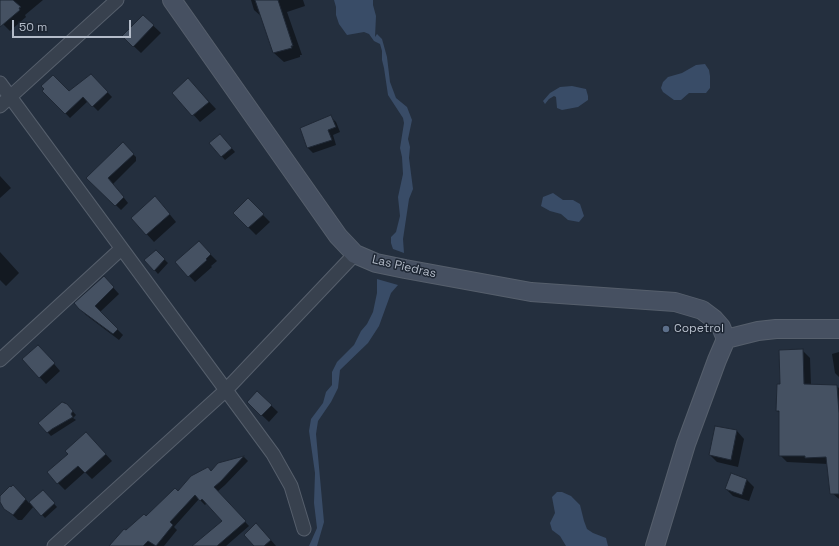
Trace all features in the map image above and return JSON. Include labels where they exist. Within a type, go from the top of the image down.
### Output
[{"type":"street","points":[[0,106],[117,0]]},
{"type":"street","name":"Las Piedras","points":[[172,0],[338,236],[355,254],[376,263],[530,292],[674,302],[702,310],[714,319],[721,327],[726,339]]},
{"type":"street","points":[[0,83],[273,454],[291,486],[304,529]]},
{"type":"street","points":[[0,360],[121,249]]},
{"type":"street","points":[[54,546],[226,390],[355,254]]},
{"type":"street","points":[[655,546],[686,444],[726,339],[758,331],[776,329],[839,329]]},
{"type":"water","points":[[334,0],[373,0],[376,16],[375,37],[377,34],[382,39],[387,57],[390,82],[396,98],[407,107],[412,120],[408,139],[413,189],[409,199],[403,239],[404,253],[393,249],[391,243],[391,237],[396,232],[400,216],[398,197],[403,174],[400,148],[404,123],[403,118],[388,95],[380,44],[374,41],[369,34],[364,32],[347,35],[339,24]]},
{"type":"water","points":[[705,64],[709,70],[710,76],[710,88],[706,93],[689,93],[681,100],[674,100],[663,92],[661,88],[663,82],[668,77],[682,73],[696,65]]},
{"type":"water","points":[[572,86],[586,89],[588,96],[588,100],[578,107],[562,110],[557,108],[556,97],[554,96],[545,104],[543,101],[550,93],[560,87]]},
{"type":"water","points":[[553,193],[563,200],[573,200],[580,204],[584,216],[579,222],[568,220],[561,214],[550,211],[541,206],[543,197]]},
{"type":"water","points":[[377,279],[398,285],[391,293],[379,326],[368,343],[340,370],[338,388],[331,402],[318,421],[316,434],[324,522],[317,546],[309,546],[317,528],[314,503],[315,473],[309,431],[311,419],[323,403],[326,392],[332,385],[332,372],[337,362],[354,345],[373,312],[377,293]]},
{"type":"water","points":[[557,492],[562,492],[571,496],[580,505],[587,529],[606,538],[608,546],[566,546],[560,536],[552,530],[550,523],[555,513],[552,497]]},
{"type":"building","points":[[0,0],[13,0],[21,7],[19,8],[20,10],[0,27]]},
{"type":"building","points":[[255,0],[278,0],[293,46],[291,46],[292,48],[273,53]]},
{"type":"building","points":[[143,15],[154,25],[133,47],[122,36]]},
{"type":"building","points":[[91,74],[108,92],[92,107],[83,97],[65,114],[42,91],[44,89],[41,86],[53,75],[69,91]]},
{"type":"building","points":[[188,78],[209,102],[192,116],[172,93]]},
{"type":"building","points":[[331,115],[336,127],[328,130],[332,140],[307,148],[300,128]]},
{"type":"building","points":[[220,134],[232,148],[221,157],[209,143]]},
{"type":"building","points":[[123,142],[134,154],[108,178],[124,197],[115,206],[86,178]]},
{"type":"building","points":[[155,196],[170,214],[146,235],[131,218]]},
{"type":"building","points":[[248,198],[264,214],[248,228],[233,213]]},
{"type":"building","points":[[199,241],[211,254],[206,259],[207,260],[188,277],[175,262]]},
{"type":"building","points":[[156,250],[165,259],[154,271],[144,260]]},
{"type":"building","points":[[104,276],[114,287],[95,306],[118,329],[113,334],[79,309],[74,303]]},
{"type":"building","points":[[38,345],[55,363],[39,378],[22,359]]},
{"type":"building","points":[[803,349],[804,384],[837,385],[839,413],[839,494],[830,494],[826,457],[805,458],[805,456],[779,456],[779,411],[776,411],[777,384],[780,384],[779,350]]},
{"type":"building","points":[[257,391],[272,405],[261,416],[247,402]]},
{"type":"building","points":[[62,402],[67,404],[73,411],[71,414],[73,417],[47,433],[38,423]]},
{"type":"building","points":[[715,426],[737,430],[731,460],[709,455]]},
{"type":"building","points":[[86,432],[106,454],[85,473],[78,466],[57,484],[47,472],[68,454],[65,451]]},
{"type":"building","points":[[244,456],[214,487],[246,521],[217,546],[192,546],[222,521],[202,499],[200,501],[195,495],[170,522],[173,525],[156,546],[148,541],[143,546],[109,546],[124,529],[126,530],[144,514],[146,516],[175,488],[178,491],[191,476],[208,467],[211,471],[218,463]]},
{"type":"building","points":[[731,473],[747,479],[742,495],[725,489]]},
{"type":"building","points":[[13,485],[26,499],[13,515],[4,509],[0,502],[0,496]]},
{"type":"building","points":[[43,490],[55,503],[41,516],[29,502]]},
{"type":"building","points":[[256,523],[271,540],[264,546],[254,546],[244,535]]},
{"type":"place","name":"Copetrol","points":[[666,329]]}]
